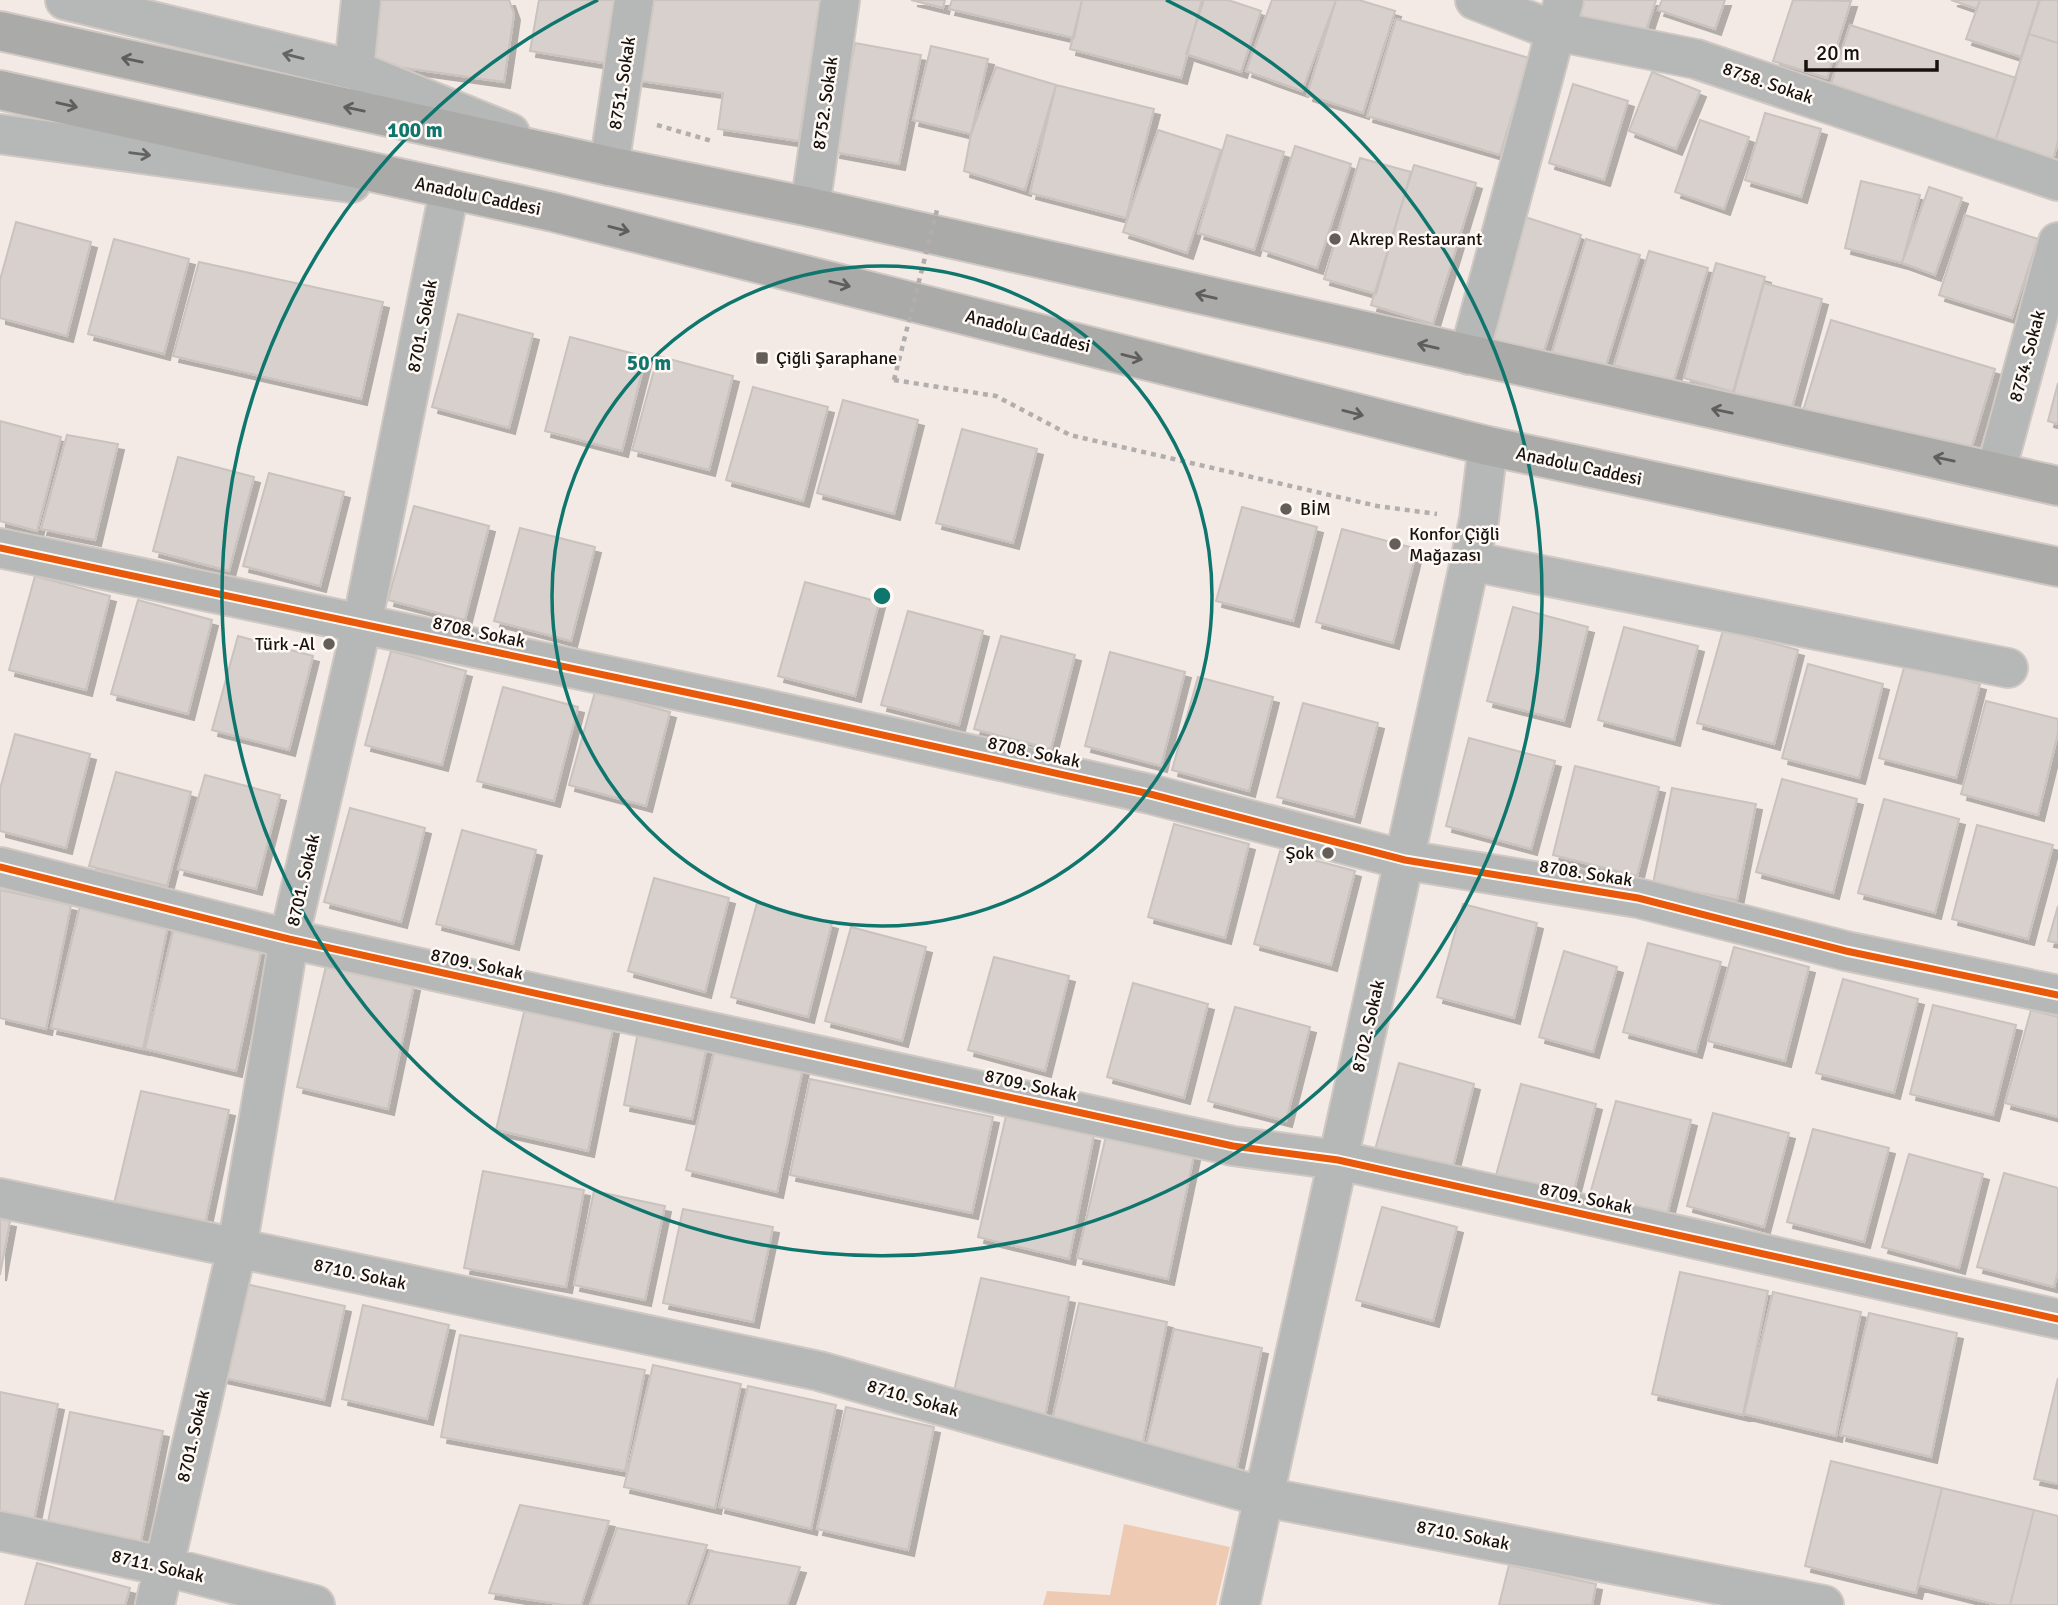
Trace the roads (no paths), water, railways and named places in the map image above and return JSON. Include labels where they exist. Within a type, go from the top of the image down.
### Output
[{"type":"highway","points":[[0,31],[609,166],[810,206],[2058,486]]},
{"type":"highway","name":"Anadolu Caddesi","points":[[0,90],[553,212],[1488,446],[2058,567]]},
{"type":"street","points":[[65,0],[149,10],[354,71],[564,154]]},
{"type":"street","points":[[354,71],[360,0]]},
{"type":"street","name":"8751. Sokak","points":[[609,166],[634,0]]},
{"type":"street","name":"8752. Sokak","points":[[810,206],[840,0]]},
{"type":"street","name":"8758. Sokak","points":[[1475,0],[1560,15],[2058,181]]},
{"type":"street","points":[[1469,355],[1560,15]]},
{"type":"street","points":[[0,134],[553,212]]},
{"type":"street","name":"8701. Sokak","points":[[155,1605],[237,1248],[289,939],[362,624],[448,197]]},
{"type":"street","name":"8754. Sokak","points":[[1996,471],[2058,242]]},
{"type":"street","name":"8702. Sokak","points":[[1240,1605],[1479,520],[1488,446]]},
{"type":"street","name":"8708. Sokak","points":[[0,548],[1150,794],[1405,860],[1638,898],[1846,951],[2058,995]]},
{"type":"street","points":[[1470,561],[2008,668]]},
{"type":"street","name":"8709. Sokak","points":[[0,867],[289,939],[1233,1146],[1338,1160],[2058,1319]]},
{"type":"street","name":"8710. Sokak","points":[[0,1198],[819,1371],[1264,1497],[1824,1605]]},
{"type":"street","name":"8711. Sokak","points":[[0,1531],[163,1566],[315,1605]]},
{"type":"place","name":"Akrep Restaurant","points":[[1335,239]]},
{"type":"place","name":"Çiğli Şaraphane","points":[[762,358]]},
{"type":"place","name":"BİM","points":[[1286,509]]},
{"type":"place","name":"Konfor Çiğli Mağazası","points":[[1395,544]]},
{"type":"place","name":"Türk -Al","points":[[329,644]]},
{"type":"place","name":"Şok","points":[[1328,853]]}]
